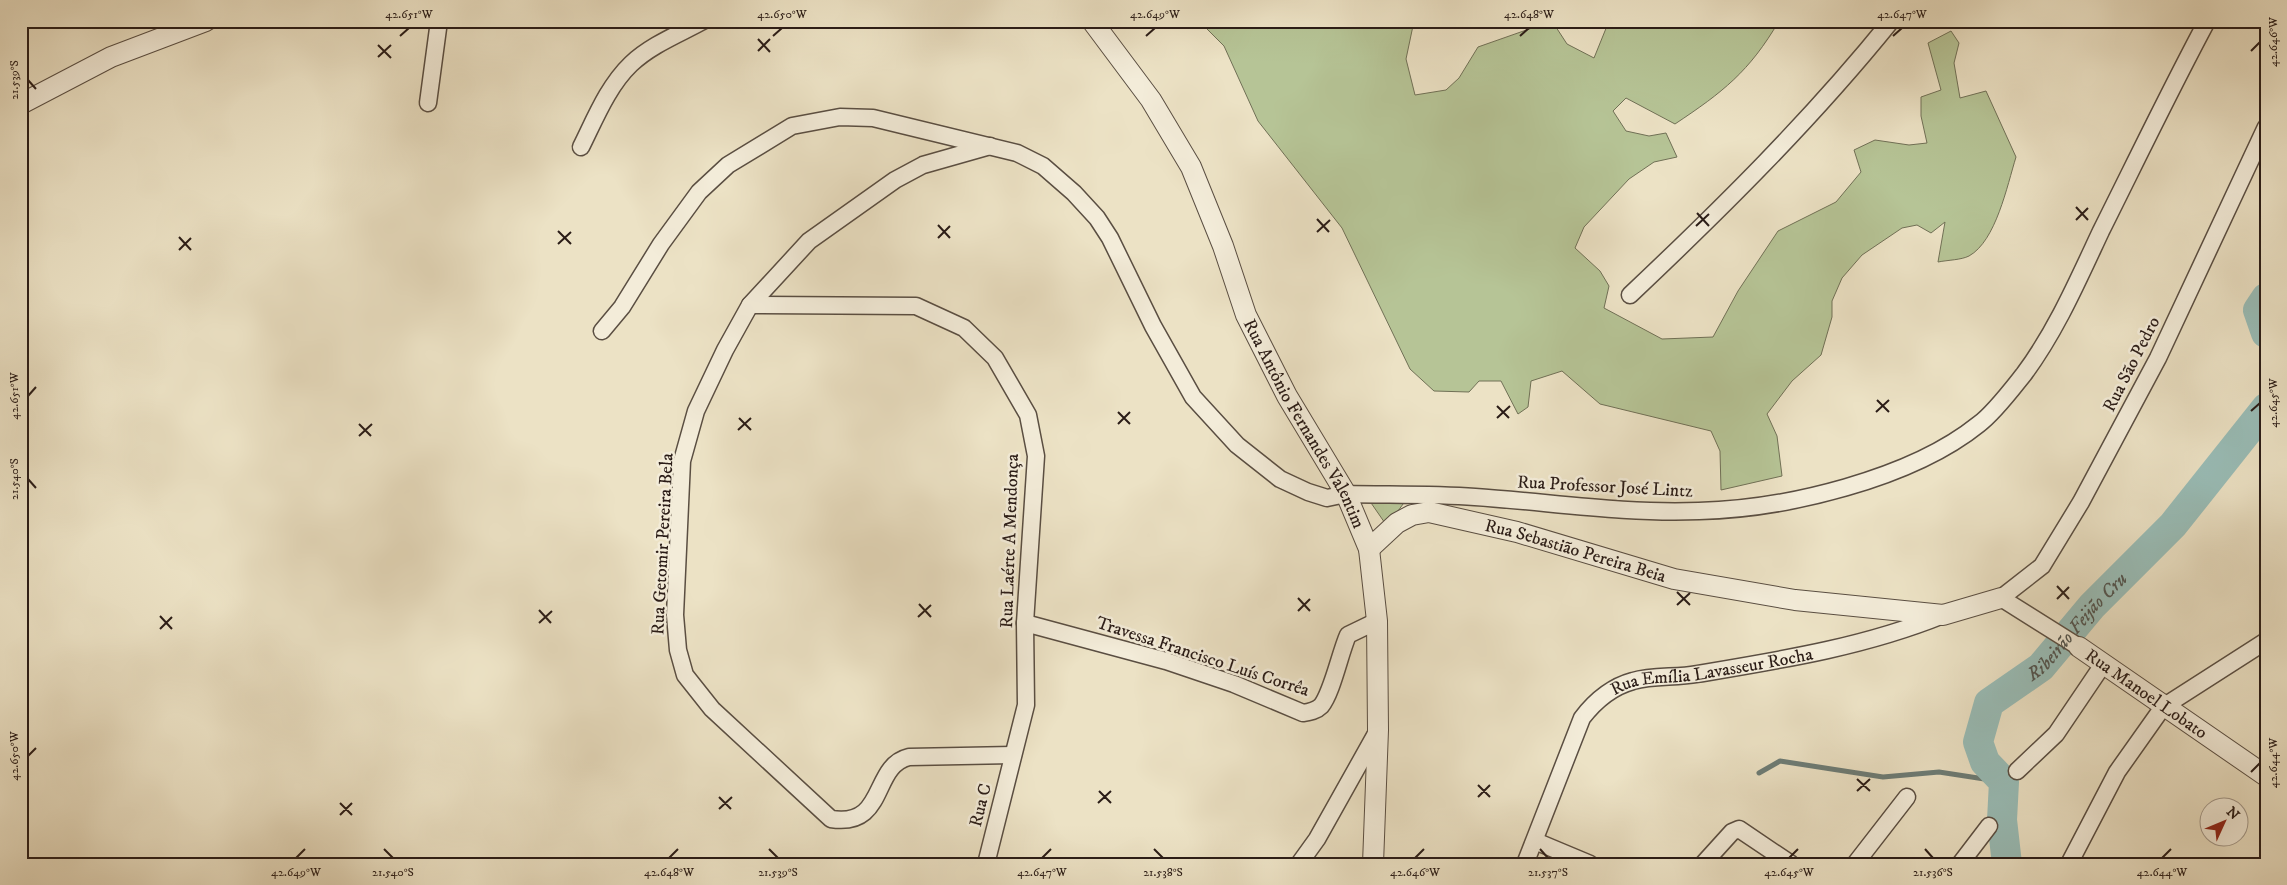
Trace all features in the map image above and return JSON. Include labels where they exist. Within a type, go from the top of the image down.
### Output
[{"type":"street","points":[[21,104],[111,57],[206,21]]},
{"type":"street","points":[[428,103],[439,21]]},
{"type":"street","points":[[582,147],[608,94],[630,65],[653,47],[704,21]]},
{"type":"street","name":"Rua Antônio Fernandes Valentim","points":[[1092,21],[1151,100],[1191,167],[1223,246],[1246,315],[1287,396],[1346,494],[1369,549],[1377,621],[1378,730],[1373,864]]},
{"type":"street","points":[[1630,295],[1734,196],[1843,80],[1891,21]]},
{"type":"street","name":"Rua Professor José Lintz","points":[[602,331],[622,307],[661,244],[699,192],[728,165],[792,126],[840,117],[873,118],[1017,153],[1043,166],[1074,193],[1097,218],[1110,238],[1153,326],[1193,397],[1237,445],[1280,479],[1308,492],[1327,498],[1346,494],[1475,497],[1584,508],[1701,512],[1794,499],[1866,481],[1936,452],[1980,424],[2024,374],[2052,331],[2172,86],[2207,21]]},
{"type":"street","name":"Rua São Pedro","points":[[2001,598],[2042,566],[2082,502],[2158,358],[2266,127]]},
{"type":"street","name":"Rua Getomir Pereira Bela","points":[[992,146],[923,165],[895,180],[810,241],[750,305],[724,350],[696,411],[682,462],[676,615],[678,650],[686,675],[712,709],[831,819],[846,821],[859,817],[872,803],[899,759],[909,757],[1013,755]]},
{"type":"street","name":"Rua Laérte A Mendonça","points":[[750,305],[916,306],[964,328],[995,358],[1028,415],[1036,456],[1025,623],[1026,705],[1013,755]]},
{"type":"street","name":"Rua Sebastião Pereira Beia","points":[[1369,549],[1397,522],[1429,512],[1517,532],[1674,579],[1795,600],[1943,615]]},
{"type":"street","name":"Rua Emília Lavasseur Rocha","points":[[1525,864],[1582,718],[1594,702],[1615,688],[1633,680],[1693,675],[1826,652],[1888,635],[1943,615],[2001,598]]},
{"type":"street","name":"Rua Manoel Lobato","points":[[2001,598],[2104,663],[2163,708],[2266,776]]},
{"type":"street","name":"Travessa Francisco Luís Corrêa","points":[[1025,623],[1192,670],[1234,684],[1303,713],[1311,712],[1320,707],[1327,698],[1348,635],[1377,621]]},
{"type":"street","points":[[2069,864],[2117,772],[2163,708],[2266,641]]},
{"type":"street","points":[[2017,771],[2056,734],[2104,663]]},
{"type":"street","points":[[1299,864],[1317,839],[1378,730]]},
{"type":"street","name":"Rua C","points":[[986,864],[1013,755]]},
{"type":"street","points":[[1855,864],[1907,796]]},
{"type":"street","points":[[1960,864],[1989,826]]},
{"type":"street","points":[[1703,864],[1732,832],[1739,829],[1791,864]]},
{"type":"street","points":[[1534,841],[1590,864]]},
{"type":"green space","points":[[1199,21],[1414,21],[1406,59],[1415,95],[1446,90],[1459,78],[1478,47],[1552,21],[1567,44],[1594,58],[1609,21],[1779,21],[1757,54],[1734,80],[1675,124],[1626,98],[1613,111],[1626,131],[1649,136],[1666,133],[1677,157],[1654,162],[1629,179],[1584,227],[1575,248],[1600,271],[1609,286],[1604,308],[1662,339],[1713,337],[1738,291],[1778,231],[1836,202],[1861,172],[1854,150],[1875,140],[1909,145],[1927,143],[1921,116],[1921,97],[1941,90],[1928,43],[1951,31],[1959,43],[1954,63],[1960,98],[1986,91],[2016,157],[1993,226],[1978,249],[1969,256],[1938,262],[1945,222],[1931,233],[1917,225],[1902,228],[1862,255],[1842,278],[1832,301],[1832,317],[1821,355],[1792,381],[1767,414],[1777,436],[1782,476],[1721,490],[1720,451],[1711,431],[1600,404],[1562,371],[1531,381],[1528,407],[1518,414],[1501,381],[1479,381],[1469,392],[1434,391],[1410,369],[1342,228],[1258,121],[1224,46]]},
{"type":"green space","points":[[1369,500],[1406,500],[1387,526]]},
{"type":"waterway","name":"Ribeirão Feijão Cru","points":[[2266,298],[2258,310],[2266,333]]},
{"type":"waterway","name":"Ribeirão Feijão Cru","points":[[2007,864],[2002,820],[2004,782],[1985,762],[1978,742],[1989,703],[2041,667],[2092,606],[2173,525],[2266,408]]},
{"type":"waterway","points":[[1759,773],[1780,761],[1883,777],[1939,772],[2004,782]]}]
